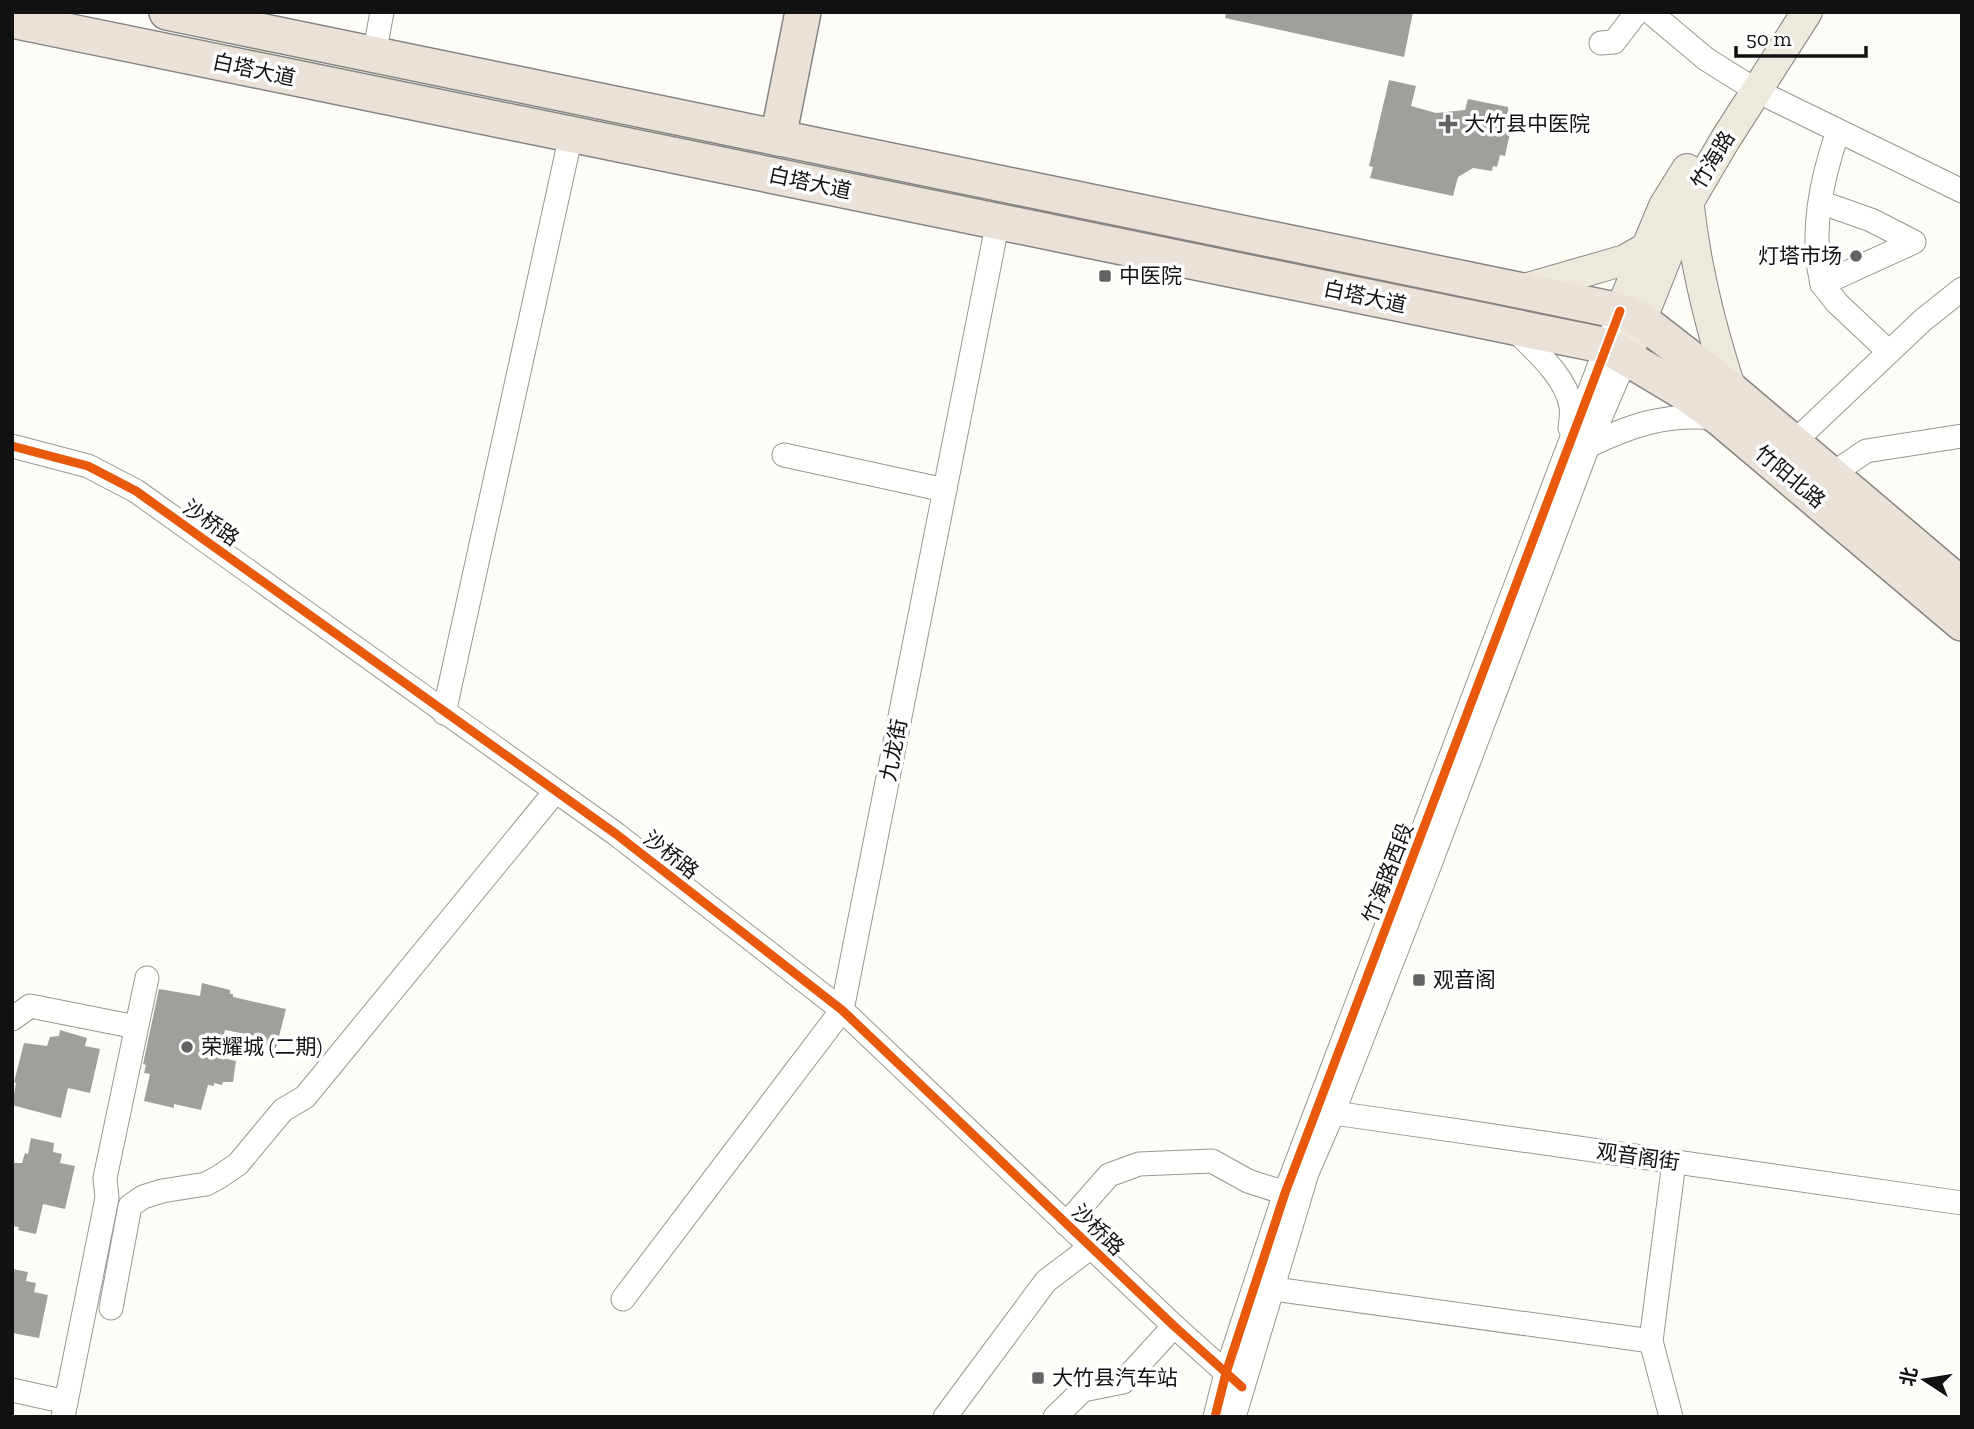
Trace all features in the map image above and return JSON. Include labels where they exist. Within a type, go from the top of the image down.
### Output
[{"type":"highway","name":"白塔大道","points":[[167,12],[1521,290],[1630,315]]},
{"type":"highway","points":[[766,135],[780,12]]},
{"type":"highway","points":[[766,135],[803,12]]},
{"type":"highway","name":"白塔大道","points":[[12,20],[1511,326],[1617,351]]},
{"type":"highway","name":"竹阳北路","points":[[1630,315],[1962,623]]},
{"type":"highway","name":"竹阳北路","points":[[1617,351],[1726,404],[1793,443],[1962,586]]},
{"type":"main road","name":"竹海路","points":[[1630,315],[1786,12]]},
{"type":"main road","name":"竹海路","points":[[1630,315],[1646,248],[1664,206],[1749,86],[1807,12]]},
{"type":"main road","points":[[1688,203],[1693,250],[1726,404]]},
{"type":"main road","points":[[1521,290],[1625,260],[1646,248]]},
{"type":"main road","points":[[1617,351],[1630,315]]},
{"type":"street","points":[[374,55],[382,12]]},
{"type":"street","points":[[1601,43],[1614,42],[1637,12]]},
{"type":"street","points":[[1650,12],[1706,59],[1749,86],[1962,191]]},
{"type":"street","points":[[1838,131],[1820,202],[1816,227],[1816,258],[1822,284],[1837,303],[1889,352]]},
{"type":"street","points":[[444,713],[571,135]]},
{"type":"street","points":[[1820,202],[1871,220],[1914,242],[1822,284]]},
{"type":"street","name":"九龙街","points":[[842,1010],[998,222]]},
{"type":"street","points":[[1793,443],[1923,320],[1962,289]]},
{"type":"street","points":[[1511,326],[1562,383],[1571,406],[1579,443],[1660,418],[1691,415],[1726,404]]},
{"type":"street","name":"竹海路西段","points":[[1215,1417],[1274,1290],[1324,1112],[1539,526],[1579,443],[1617,351]]},
{"type":"street","points":[[1831,475],[1866,451],[1962,436]]},
{"type":"street","name":"沙桥路","points":[[12,446],[41,451],[88,466],[136,491],[616,834],[842,1010],[1234,1380]]},
{"type":"street","points":[[784,454],[945,489]]},
{"type":"street","points":[[111,1308],[130,1206],[143,1197],[162,1191],[206,1184],[238,1164],[284,1110],[305,1097],[555,792]]},
{"type":"street","points":[[12,1390],[64,1409],[107,1198],[105,1178],[147,978]]},
{"type":"street","points":[[12,1018],[30,1006],[136,1027]]},
{"type":"street","points":[[623,1299],[842,1010]]},
{"type":"street","name":"竹海路西段","points":[[1234,1417],[1234,1380],[1285,1193],[1324,1112]]},
{"type":"street","name":"观音阁街","points":[[1324,1112],[1962,1203]]},
{"type":"street","points":[[1066,1224],[1109,1175],[1139,1164],[1212,1161],[1248,1181],[1285,1193]]},
{"type":"street","points":[[1671,1417],[1651,1340],[1674,1162]]},
{"type":"street","points":[[945,1417],[1046,1281],[1091,1247]]},
{"type":"street","points":[[1274,1290],[1651,1340]]},
{"type":"street","points":[[1055,1417],[1083,1390],[1124,1382],[1174,1326]]},
{"type":"building","points":[[1226,12],[1413,12],[1404,57],[1225,18]]},
{"type":"building","name":"大竹县中医院","points":[[1389,80],[1416,86],[1411,106],[1436,113],[1465,110],[1468,99],[1508,107],[1510,133],[1505,156],[1500,155],[1497,167],[1493,166],[1492,171],[1473,168],[1458,177],[1453,196],[1370,178],[1373,167],[1369,166]]},
{"type":"building","name":"荣耀城 (二期)","points":[[202,983],[230,990],[233,997],[286,1009],[276,1048],[259,1045],[260,1039],[255,1036],[225,1030],[219,1057],[236,1061],[233,1082],[208,1085],[201,1110],[174,1104],[174,1108],[144,1101],[150,1074],[144,1073],[146,1065],[143,1064],[159,989],[200,996]]},
{"type":"building","points":[[60,1030],[87,1038],[85,1046],[100,1049],[90,1093],[68,1088],[61,1118],[12,1105],[14,1082],[24,1043],[47,1046],[50,1037],[59,1036]]},
{"type":"building","points":[[31,1138],[54,1143],[53,1152],[62,1154],[60,1163],[75,1166],[65,1209],[43,1204],[36,1234],[12,1226],[12,1163],[22,1163],[25,1153],[28,1154]]},
{"type":"building","points":[[12,1269],[28,1272],[26,1281],[36,1283],[34,1292],[48,1295],[39,1338],[12,1333]]},
{"type":"cycle path","points":[[1215,1417],[1226,1373],[1285,1193],[1620,311]]},
{"type":"cycle path","points":[[12,446],[88,466],[136,491],[616,834],[842,1010],[1174,1326],[1242,1387]]},
{"type":"place","name":"大竹县中医院","points":[[1448,124]]},
{"type":"place","name":"灯塔市场","points":[[1856,256]]},
{"type":"place","name":"中医院","points":[[1105,276]]},
{"type":"place","name":"观音阁","points":[[1419,980]]},
{"type":"place","name":"荣耀城 (二期)","points":[[187,1047]]},
{"type":"place","name":"大竹县汽车站","points":[[1038,1378]]}]
